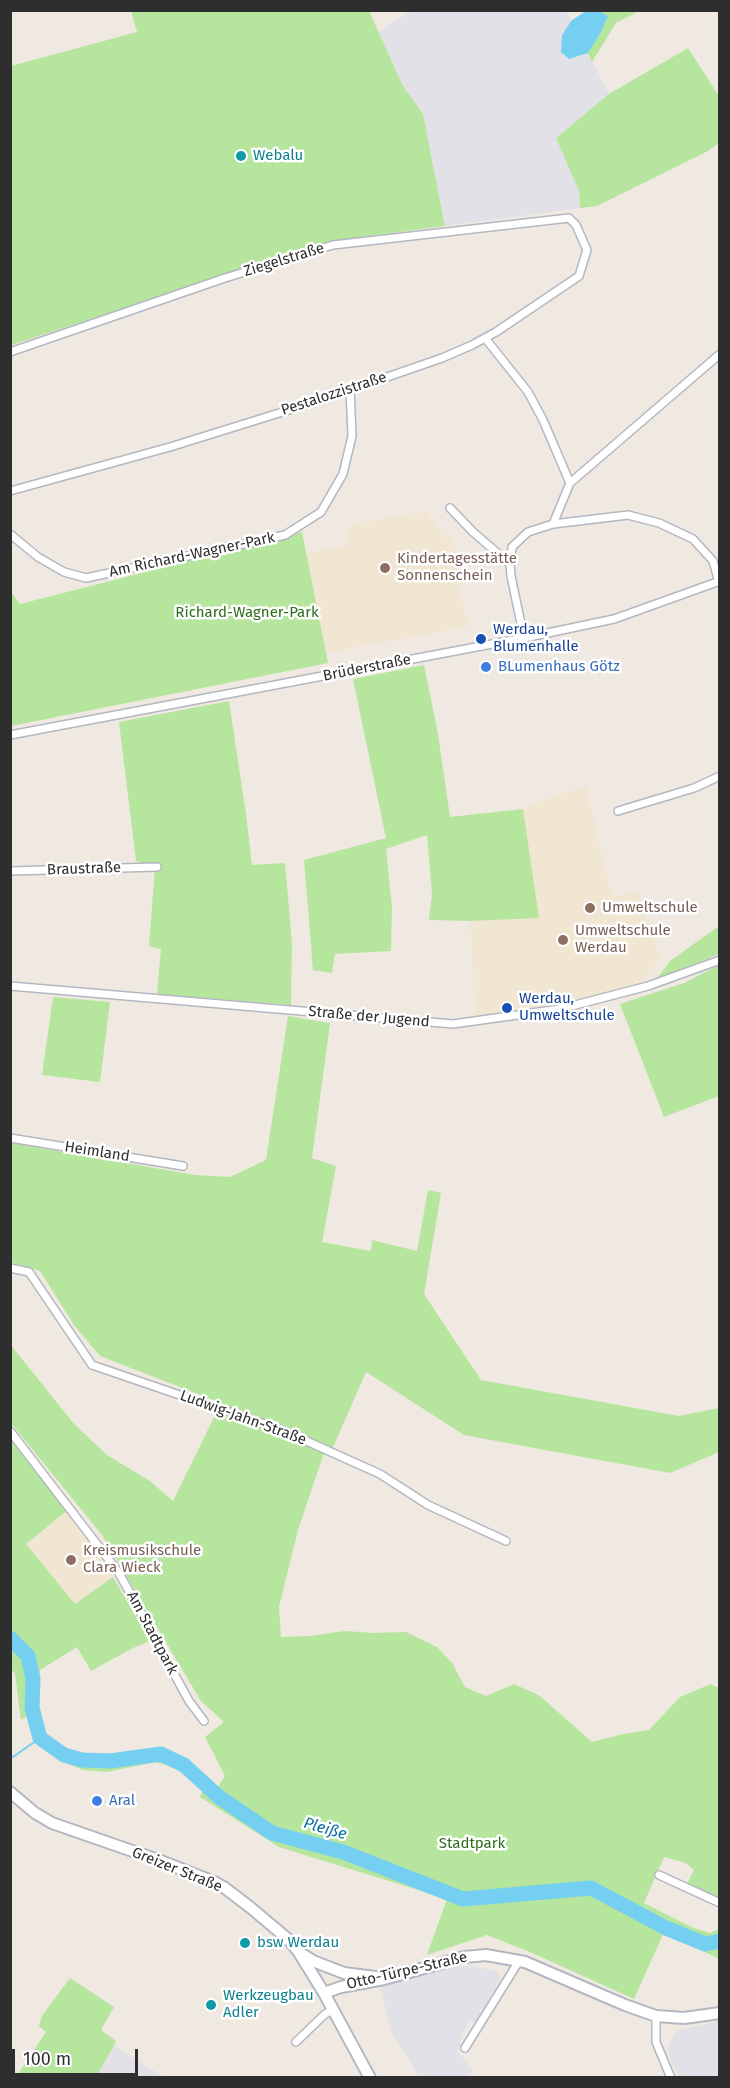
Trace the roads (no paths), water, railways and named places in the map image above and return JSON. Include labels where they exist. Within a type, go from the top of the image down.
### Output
[{"type":"main road","name":"Greizer Straße","points":[[10,1792],[35,1813],[52,1823],[179,1868],[225,1888],[289,1940],[298,1951],[324,1993],[370,2078]]},
{"type":"main road","points":[[298,1951],[314,1961],[344,1972],[384,1979]]},
{"type":"main road","name":"Otto-Türpe-Straße","points":[[324,1993],[341,1986],[384,1979],[464,1957],[486,1954],[519,1960],[656,2016],[684,2018],[720,2013]]},
{"type":"street","name":"Pestalozzistraße","points":[[10,491],[170,447],[442,358],[485,338],[579,276],[587,250],[576,225],[569,218]]},
{"type":"street","name":"Ziegelstraße","points":[[10,352],[225,278],[333,245],[569,218]]},
{"type":"street","points":[[485,338],[528,392],[570,483]]},
{"type":"street","points":[[554,524],[570,483],[720,354]]},
{"type":"street","name":"Am Richard-Wagner-Park","points":[[10,534],[38,557],[63,572],[86,578],[285,535],[321,512],[343,474],[352,436],[350,389]]},
{"type":"street","points":[[450,508],[473,532],[510,564]]},
{"type":"street","points":[[524,638],[510,564],[512,547],[528,532],[554,524],[628,515],[659,523],[693,539],[713,561],[719,582]]},
{"type":"street","name":"Brüderstraße","points":[[10,735],[614,619],[719,582]]},
{"type":"street","points":[[618,811],[694,788],[720,777]]},
{"type":"street","name":"Braustraße","points":[[10,871],[157,867]]},
{"type":"street","name":"Straße der Jugend","points":[[10,986],[453,1024],[560,1010],[648,986],[720,960]]},
{"type":"street","name":"Heimland","points":[[10,1138],[183,1166]]},
{"type":"street","name":"Ludwig-Jahn-Straße","points":[[10,1268],[29,1272],[92,1365],[282,1430],[380,1474],[428,1505],[506,1541]]},
{"type":"street","name":"Am Stadtpark","points":[[10,1431],[119,1573],[189,1701],[204,1721]]},
{"type":"street","points":[[659,1875],[720,1903]]},
{"type":"street","points":[[465,2049],[519,1960]]},
{"type":"street","points":[[296,2042],[333,2009]]},
{"type":"street","points":[[656,2016],[656,2042],[672,2078]]},
{"type":"water","points":[[586,11],[599,11],[608,16],[588,53],[569,59],[561,52],[562,35],[571,21]]},
{"type":"waterway","name":"Pleiße","points":[[10,1638],[28,1656],[33,1679],[32,1708],[40,1738],[64,1755],[82,1760],[110,1761],[161,1754],[184,1765],[219,1797],[272,1833],[343,1852],[463,1899],[591,1888],[666,1928],[705,1944],[720,1941]]},
{"type":"waterway","points":[[10,1759],[40,1738]]},
{"type":"place","name":"Webalu","points":[[241,156]]},
{"type":"place","name":"Kindertagesstätte Sonnenschein","points":[[385,568]]},
{"type":"place","name":"Werdau, Blumenhalle","points":[[481,639]]},
{"type":"place","name":"BLumenhaus Götz","points":[[486,667]]},
{"type":"place","name":"Umweltschule","points":[[590,908]]},
{"type":"place","name":"Umweltschule Werdau","points":[[563,940]]},
{"type":"place","name":"Werdau, Umweltschule","points":[[507,1008]]},
{"type":"place","name":"Kreismusikschule Clara Wieck","points":[[71,1560]]},
{"type":"place","name":"Aral","points":[[97,1801]]},
{"type":"place","name":"bsw Werdau","points":[[245,1943]]},
{"type":"place","name":"Werkzeugbau Adler","points":[[211,2005]]},
{"type":"park label","name":"Richard-Wagner-Park","points":[[247,613]]},
{"type":"park label","name":"Stadtpark","points":[[472,1844]]}]
